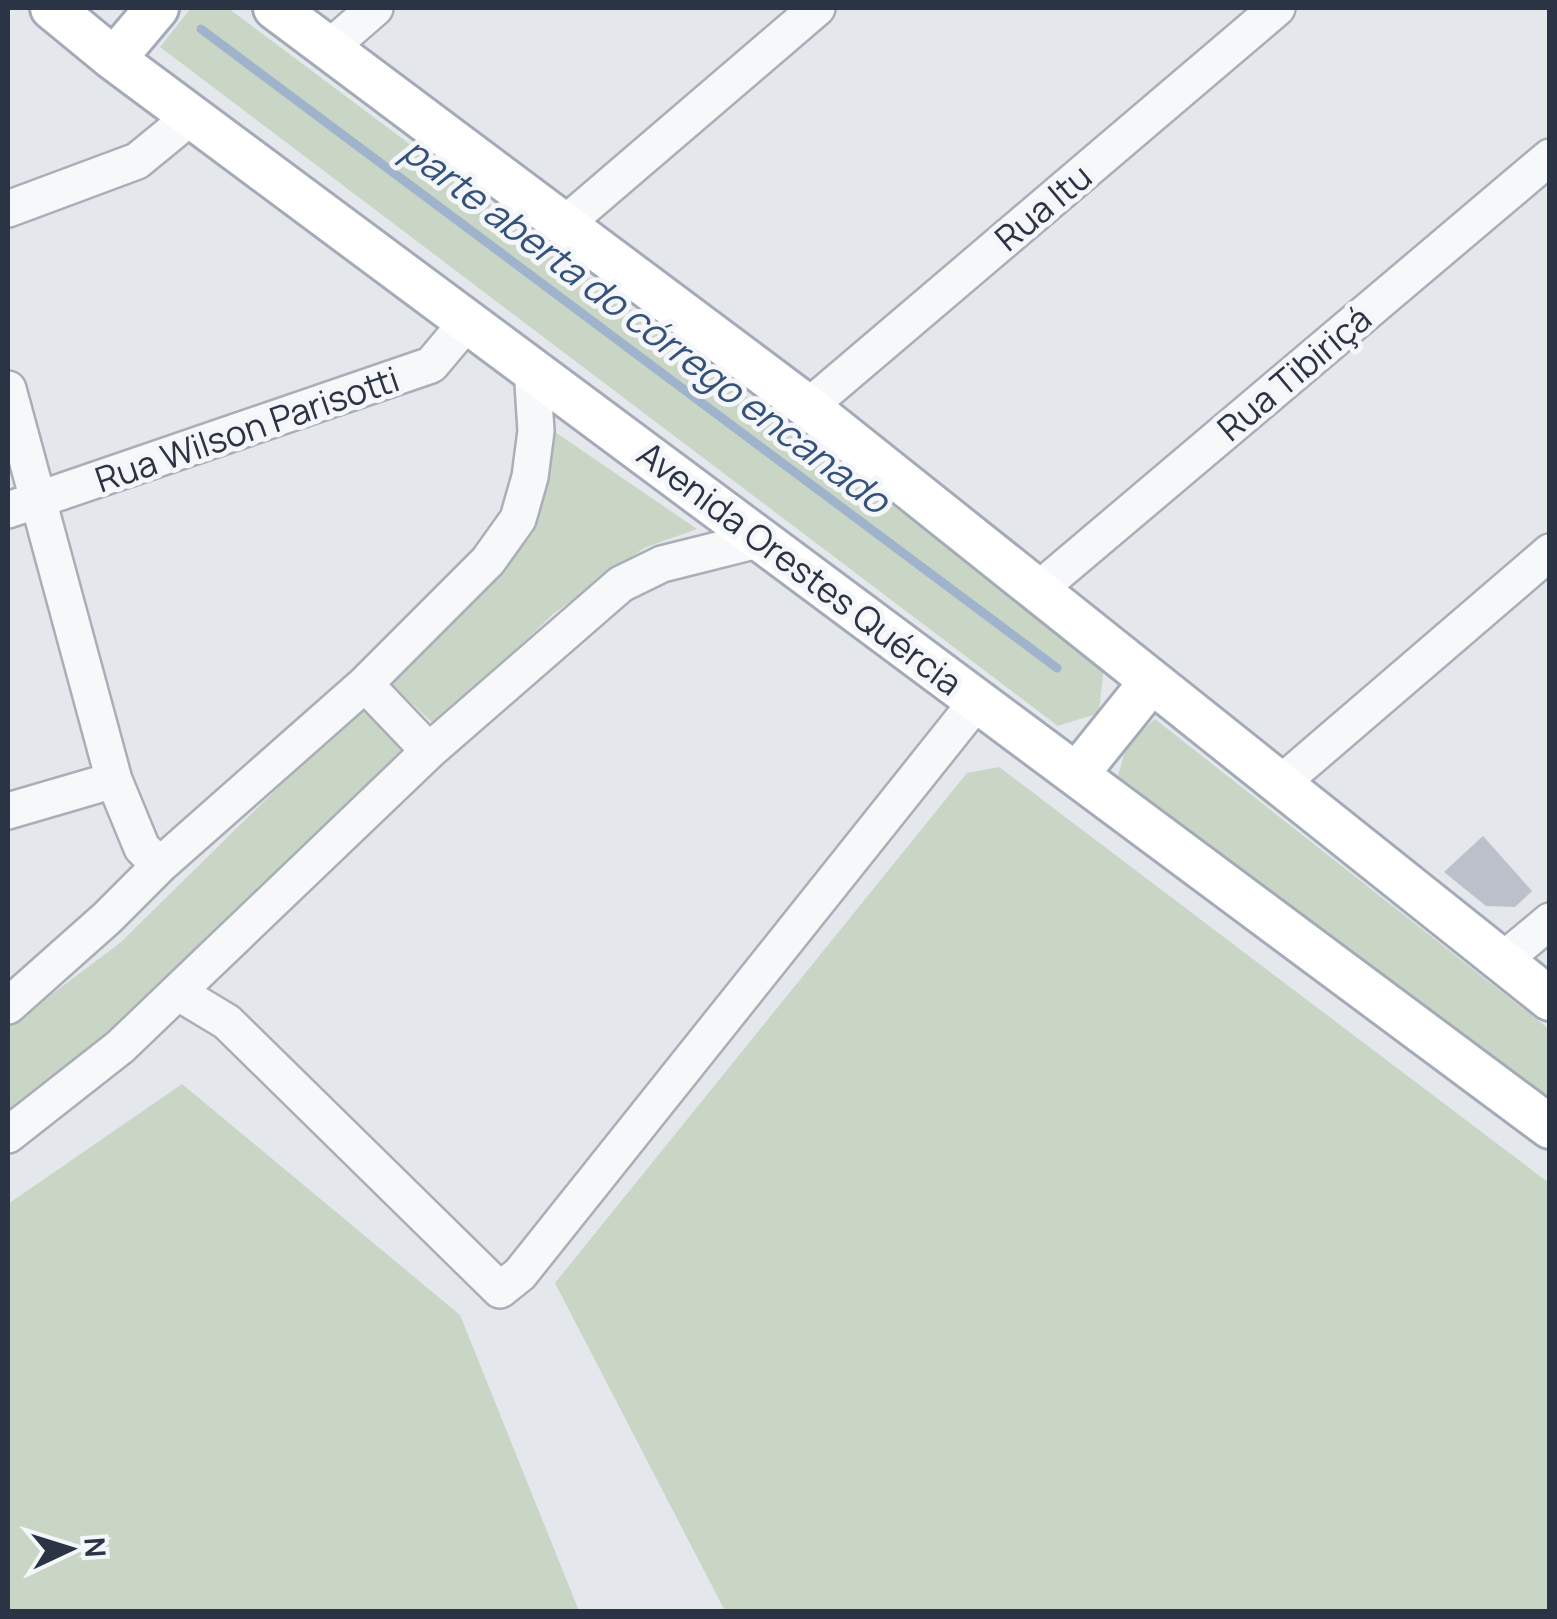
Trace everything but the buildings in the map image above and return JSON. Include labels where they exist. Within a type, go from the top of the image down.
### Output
[{"type":"main road","name":"Avenida Orestes Quércia","points":[[52,8],[114,59],[1550,1127]]},
{"type":"main road","points":[[114,59],[157,8]]},
{"type":"main road","points":[[275,8],[808,407],[1550,999]]},
{"type":"main road","points":[[1077,774],[1151,682]]},
{"type":"street","points":[[328,48],[375,8]]},
{"type":"street","points":[[566,223],[817,8]]},
{"type":"street","name":"Rua Itu","points":[[808,407],[1278,8]]},
{"type":"street","points":[[8,208],[137,161],[192,116]]},
{"type":"street","name":"Rua Tibiriçá","points":[[1039,589],[1550,158]]},
{"type":"street","name":"Rua Wilson Parisotti","points":[[23,506],[431,365],[468,320]]},
{"type":"street","points":[[8,1006],[365,684],[488,561],[518,519],[530,477],[536,431],[532,368]]},
{"type":"street","points":[[8,389],[23,506],[114,780],[142,848],[160,865]]},
{"type":"street","points":[[8,1135],[120,1048],[429,751],[621,584],[662,564],[762,538]]},
{"type":"street","points":[[1280,784],[1550,552]]},
{"type":"street","points":[[365,684],[429,751]]},
{"type":"street","points":[[179,993],[227,1022],[500,1290],[520,1274],[978,700]]},
{"type":"street","points":[[8,811],[114,780]]},
{"type":"street","points":[[1502,961],[1550,921]]},
{"type":"green space","points":[[191,8],[228,8],[1104,664],[1099,713],[1058,726],[160,47]]},
{"type":"green space","points":[[555,432],[697,529],[644,548],[552,615],[437,727],[389,682],[482,592],[534,532]]},
{"type":"green space","points":[[365,702],[411,748],[165,985],[44,1090],[8,1115],[8,1027],[120,943]]},
{"type":"green space","points":[[1155,719],[1549,1029],[1549,1100],[1118,776],[1127,743]]},
{"type":"green space","points":[[999,767],[1549,1183],[1549,1611],[725,1611],[555,1283],[967,773]]},
{"type":"green space","points":[[182,1084],[460,1315],[579,1611],[8,1611],[8,1204]]},
{"type":"waterway","name":"parte aberta do córrego encanado","points":[[201,29],[1057,668]]}]
